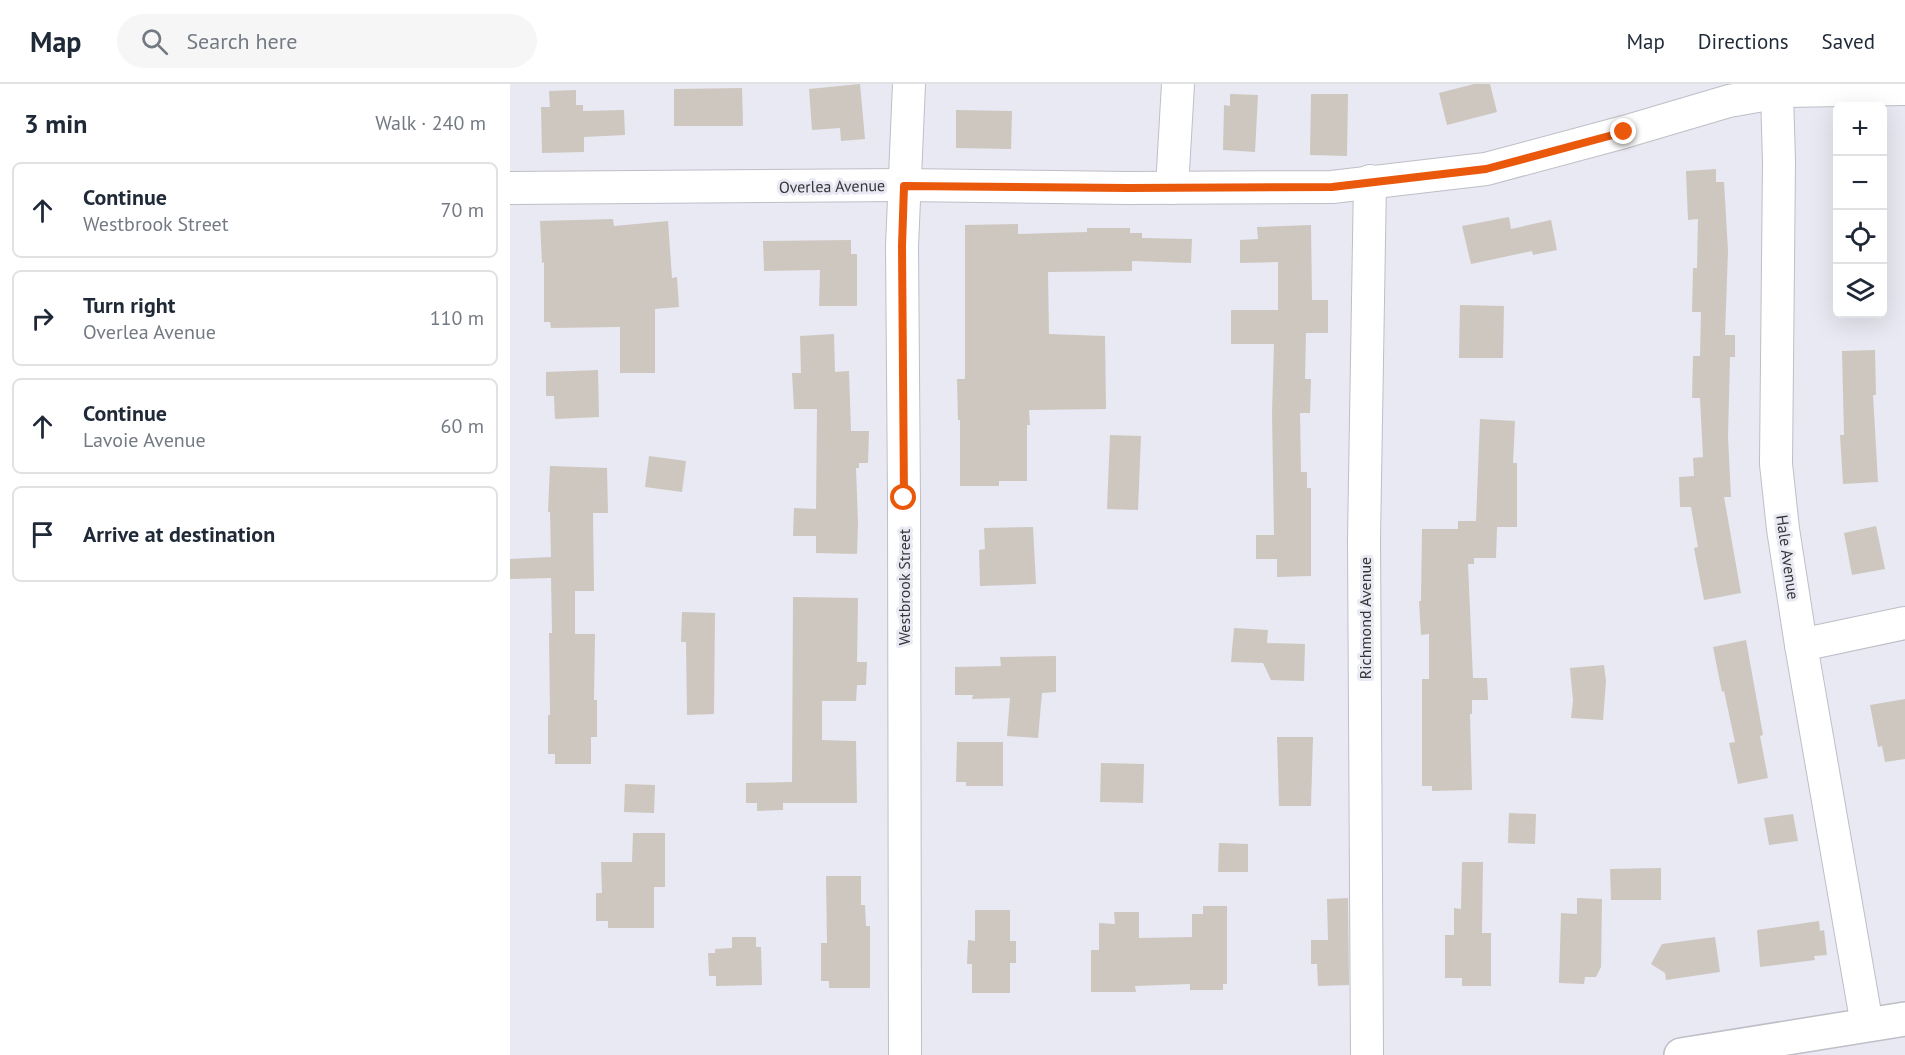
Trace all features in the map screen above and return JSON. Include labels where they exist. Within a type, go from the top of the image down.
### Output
[{"type":"main road","points":[[1681,1055],[1905,1019]]},
{"type":"street","name":"Westbrook Street","points":[[904,1055],[902,258],[909,84]]},
{"type":"street","points":[[1172,188],[1178,84]]},
{"type":"street","name":"Overlea Avenue","points":[[510,188],[1332,187],[1486,169],[1776,88],[1905,89]]},
{"type":"street","name":"Hale Avenue","points":[[1776,88],[1779,162],[1776,464],[1783,529],[1801,645],[1867,1025]]},
{"type":"street","name":"Richmond Avenue","points":[[1367,1055],[1365,539],[1370,181]]},
{"type":"street","points":[[1801,645],[1905,623]]},
{"type":"building","points":[[860,84],[865,139],[841,141],[840,128],[812,130],[809,89]]},
{"type":"building","points":[[1474,84],[1490,84],[1497,112],[1447,125],[1439,93]]},
{"type":"building","points":[[742,88],[743,126],[674,126],[674,89]]},
{"type":"building","points":[[576,90],[576,105],[583,105],[583,111],[624,110],[625,135],[584,137],[584,152],[542,153],[541,107],[550,107],[549,91]]},
{"type":"building","points":[[1230,94],[1258,95],[1255,152],[1223,150],[1224,105],[1230,106]]},
{"type":"building","points":[[1311,94],[1348,94],[1347,156],[1310,155]]},
{"type":"building","points":[[956,110],[1012,111],[1011,149],[956,148]]},
{"type":"building","points":[[1716,169],[1716,182],[1724,182],[1728,251],[1725,335],[1735,335],[1735,357],[1730,357],[1728,437],[1731,497],[1724,497],[1741,593],[1704,600],[1694,548],[1698,547],[1691,507],[1680,507],[1679,477],[1694,476],[1693,458],[1703,457],[1700,398],[1692,398],[1693,356],[1700,356],[1701,312],[1692,312],[1693,268],[1697,268],[1698,219],[1688,220],[1686,171]]},
{"type":"building","points":[[1509,217],[1511,229],[1551,220],[1557,250],[1533,255],[1532,251],[1471,264],[1462,226]]},
{"type":"building","points":[[613,219],[614,226],[668,221],[672,278],[677,277],[679,307],[655,309],[655,373],[620,373],[620,327],[551,328],[550,322],[544,322],[544,262],[542,263],[540,221]]},
{"type":"building","points":[[1018,224],[1018,234],[1087,232],[1087,228],[1130,228],[1130,233],[1142,233],[1142,238],[1192,239],[1191,263],[1132,261],[1132,271],[1048,272],[1049,334],[1105,336],[1106,409],[1029,410],[1027,481],[999,481],[999,486],[960,486],[960,420],[958,420],[957,379],[965,379],[965,225]]},
{"type":"building","points":[[1311,225],[1312,300],[1328,300],[1328,333],[1306,333],[1305,379],[1311,379],[1310,413],[1300,413],[1301,472],[1307,472],[1307,488],[1311,488],[1311,576],[1277,577],[1277,559],[1256,559],[1256,535],[1274,535],[1272,413],[1274,344],[1231,344],[1231,310],[1278,310],[1278,262],[1240,263],[1240,240],[1258,239],[1257,227]]},
{"type":"building","points":[[851,240],[851,254],[857,254],[857,306],[819,306],[820,270],[764,271],[763,241]]},
{"type":"building","points":[[1460,305],[1504,306],[1503,358],[1459,358]]},
{"type":"building","points":[[834,334],[835,372],[849,371],[851,431],[869,431],[868,463],[859,463],[859,468],[856,468],[857,554],[816,553],[816,536],[793,536],[794,508],[816,509],[817,409],[794,409],[792,373],[801,373],[800,336]]},
{"type":"building","points":[[1875,350],[1876,395],[1873,395],[1878,482],[1843,484],[1840,435],[1844,435],[1842,351]]},
{"type":"building","points":[[598,370],[599,417],[555,419],[554,396],[546,396],[546,372]]},
{"type":"building","points":[[1480,419],[1515,421],[1513,463],[1517,463],[1517,527],[1497,527],[1496,558],[1474,558],[1474,564],[1468,564],[1473,678],[1487,678],[1488,700],[1472,700],[1472,714],[1470,714],[1472,790],[1432,791],[1432,786],[1422,786],[1422,679],[1429,679],[1429,634],[1421,635],[1419,601],[1421,601],[1422,529],[1458,529],[1458,521],[1476,521]]},
{"type":"building","points":[[1110,435],[1141,436],[1138,510],[1107,509]]},
{"type":"building","points":[[649,456],[686,461],[682,492],[645,487]]},
{"type":"building","points":[[550,466],[607,468],[608,513],[593,513],[594,591],[575,591],[575,634],[595,634],[594,700],[597,700],[597,737],[591,737],[591,764],[555,764],[555,754],[548,754],[549,633],[552,633],[551,578],[510,579],[510,559],[551,557],[550,512],[548,512]]},
{"type":"building","points":[[1876,526],[1885,569],[1852,575],[1844,533]]},
{"type":"building","points":[[1033,527],[1036,584],[980,586],[979,550],[985,549],[984,528]]},
{"type":"building","points":[[793,597],[858,598],[857,662],[867,662],[866,685],[857,685],[856,701],[822,701],[822,740],[856,741],[857,803],[783,803],[783,810],[757,811],[757,803],[746,803],[746,783],[792,782]]},
{"type":"building","points":[[682,612],[715,613],[714,714],[687,715],[686,642],[681,642]]},
{"type":"building","points":[[1234,628],[1268,630],[1267,643],[1305,644],[1304,681],[1271,680],[1263,663],[1231,662]]},
{"type":"building","points":[[1746,640],[1763,735],[1760,736],[1768,778],[1738,784],[1729,743],[1735,742],[1713,647]]},
{"type":"building","points":[[1056,656],[1056,692],[1042,693],[1038,738],[1007,736],[1010,698],[972,699],[973,695],[955,695],[955,667],[1001,666],[1000,657]]},
{"type":"building","points":[[1604,665],[1606,681],[1603,720],[1571,718],[1573,701],[1570,668]]},
{"type":"building","points":[[1905,699],[1905,759],[1885,762],[1882,746],[1878,747],[1870,705]]},
{"type":"building","points":[[1277,737],[1313,737],[1311,806],[1279,806]]},
{"type":"building","points":[[957,742],[1003,742],[1003,786],[966,786],[966,782],[956,782]]},
{"type":"building","points":[[1101,763],[1144,764],[1143,803],[1100,802]]},
{"type":"building","points":[[625,784],[655,785],[654,813],[624,812]]},
{"type":"building","points":[[1509,813],[1536,814],[1535,844],[1508,843]]},
{"type":"building","points":[[1793,814],[1798,841],[1769,845],[1764,818]]},
{"type":"building","points":[[633,833],[665,833],[665,887],[654,887],[654,928],[608,928],[608,921],[596,921],[596,893],[602,893],[601,862],[632,862]]},
{"type":"building","points":[[1219,843],[1248,844],[1248,872],[1218,872]]},
{"type":"building","points":[[1462,862],[1483,862],[1482,933],[1491,933],[1491,986],[1462,986],[1462,978],[1445,978],[1445,935],[1454,935],[1454,908],[1461,909]]},
{"type":"building","points":[[1661,868],[1661,900],[1611,900],[1610,869]]},
{"type":"building","points":[[826,876],[861,876],[861,905],[865,905],[866,926],[870,926],[870,988],[829,988],[829,981],[821,981],[821,943],[827,943]]},
{"type":"building","points":[[1348,898],[1349,985],[1318,986],[1317,964],[1311,964],[1311,940],[1328,940],[1327,899]]},
{"type":"building","points":[[1577,898],[1602,899],[1601,967],[1596,977],[1585,977],[1584,984],[1559,983],[1561,913],[1577,914]]},
{"type":"building","points":[[1203,906],[1227,906],[1227,984],[1223,984],[1223,990],[1190,990],[1190,984],[1135,986],[1136,992],[1091,992],[1091,950],[1099,950],[1099,923],[1115,924],[1114,912],[1139,912],[1139,938],[1192,937],[1192,914],[1203,914]]},
{"type":"building","points":[[975,910],[1010,910],[1010,941],[1016,941],[1016,963],[1010,963],[1010,993],[972,993],[972,964],[967,964],[968,940],[975,941]]},
{"type":"building","points":[[1819,921],[1820,931],[1824,930],[1827,955],[1814,956],[1815,960],[1760,967],[1757,930]]},
{"type":"building","points":[[732,937],[756,937],[756,947],[761,947],[762,985],[716,986],[716,976],[709,976],[708,953],[715,953],[715,949],[732,948]]},
{"type":"building","points":[[1715,937],[1720,972],[1666,980],[1665,973],[1651,964],[1662,944]]},
{"type":"route","points":[[904,498],[902,246],[904,186],[1332,187],[1486,169],[1624,132]]}]
